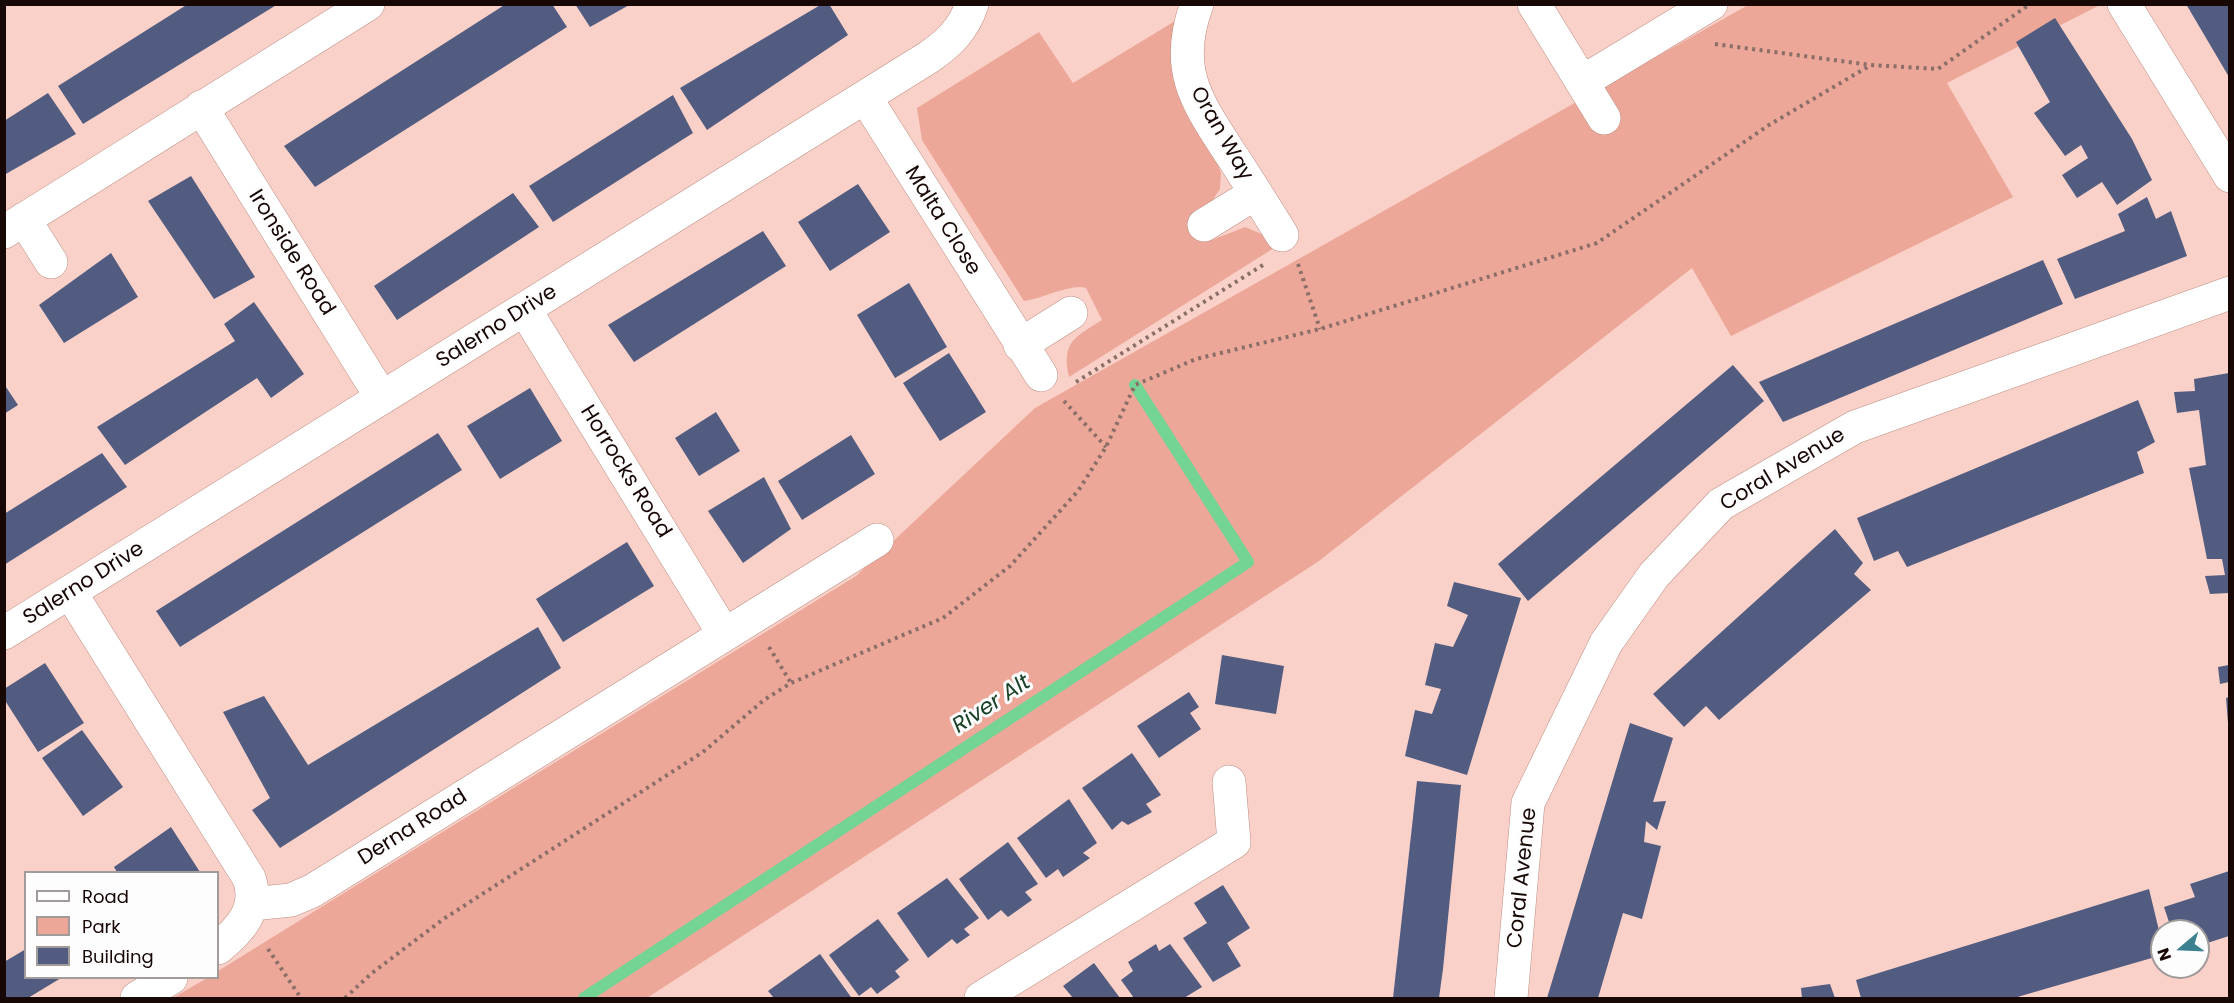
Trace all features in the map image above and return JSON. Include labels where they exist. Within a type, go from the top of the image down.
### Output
[{"type":"street","points":[[51,262],[14,225],[368,4]]},
{"type":"street","name":"Salerno Drive","points":[[4,633],[945,46],[964,24],[972,4]]},
{"type":"street","name":"Oran Way","points":[[1197,4],[1187,38],[1186,56],[1193,92],[1287,241]]},
{"type":"street","points":[[1534,4],[1604,118]]},
{"type":"street","points":[[1582,82],[1711,4]]},
{"type":"street","points":[[2124,4],[2229,176]]},
{"type":"street","name":"Malta Close","points":[[865,97],[1020,345],[1050,384]]},
{"type":"street","name":"Ironside Road","points":[[201,107],[382,399]]},
{"type":"street","name":"Oran Way","points":[[1204,225],[1256,193]]},
{"type":"street","name":"Coral Avenue","points":[[1510,999],[1528,803],[1606,643],[1654,575],[1721,504],[1855,428],[2229,293]]},
{"type":"street","name":"Horrocks Road","points":[[525,310],[724,634]]},
{"type":"street","points":[[1020,345],[1071,313]]},
{"type":"street","name":"Derna Road","points":[[249,911],[291,900],[312,891],[877,540]]},
{"type":"street","points":[[70,592],[246,871],[252,886],[249,911],[240,928],[219,947]]},
{"type":"street","points":[[981,999],[1234,842],[1229,782]]},
{"type":"street","points":[[137,999],[169,979]]},
{"type":"path","points":[[1658,36],[1872,65],[1938,69],[2030,4]]},
{"type":"path","points":[[345,999],[372,973],[445,918],[703,752],[764,700],[791,683],[943,618],[1010,566],[1078,491],[1106,447],[1135,385],[1196,359],[1320,329],[1597,243],[1769,125],[1872,65]]},
{"type":"path","points":[[1106,447],[1050,384],[1287,241],[1320,329]]},
{"type":"path","points":[[249,911],[301,999]]},
{"type":"green space","points":[[1748,5],[2100,5],[1947,83],[2013,197],[1731,336],[1692,268],[1319,561],[647,998],[173,998],[205,979],[219,979],[219,970],[856,576],[1035,408]]},
{"type":"green space","points":[[1180,18],[1211,146],[1221,173],[1220,189],[1212,201],[1192,214],[1212,240],[1245,227],[1266,236],[1274,248],[1069,377],[1067,356],[1072,342],[1102,320],[1086,288],[1065,289],[1024,301],[922,140],[917,108],[1039,32],[1073,83]]},
{"type":"building","points":[[188,4],[278,4],[83,124],[58,86]]},
{"type":"building","points":[[506,4],[552,4],[567,27],[315,187],[284,146]]},
{"type":"building","points":[[575,4],[631,4],[590,27]]},
{"type":"building","points":[[822,4],[829,4],[848,35],[707,130],[680,88]]},
{"type":"building","points":[[2186,4],[2229,4],[2229,77]]},
{"type":"building","points":[[2055,18],[2132,139],[2152,180],[2117,205],[2102,182],[2077,198],[2062,175],[2088,158],[2081,145],[2065,156],[2034,113],[2050,102],[2016,42]]},
{"type":"building","points":[[48,93],[76,134],[4,175],[4,121]]},
{"type":"building","points":[[673,95],[693,133],[553,222],[529,186]]},
{"type":"building","points":[[191,176],[255,277],[214,299],[148,201]]},
{"type":"building","points":[[858,184],[890,232],[830,271],[798,222]]},
{"type":"building","points":[[513,193],[539,227],[397,320],[374,286]]},
{"type":"building","points":[[2147,197],[2156,219],[2171,211],[2187,256],[2075,299],[2057,259],[2125,231],[2118,214]]},
{"type":"building","points":[[763,231],[786,266],[634,362],[608,325]]},
{"type":"building","points":[[111,253],[138,297],[64,343],[39,305]]},
{"type":"building","points":[[2043,260],[2063,304],[1783,422],[1759,382]]},
{"type":"building","points":[[909,283],[947,347],[895,378],[857,315]]},
{"type":"building","points":[[254,302],[304,374],[271,398],[257,378],[125,465],[97,427],[235,341],[224,324]]},
{"type":"building","points":[[949,353],[986,412],[940,441],[903,383]]},
{"type":"building","points":[[1733,365],[1764,401],[1528,601],[1498,564]]},
{"type":"building","points":[[2229,373],[2229,593],[2210,594],[2205,576],[2225,575],[2222,559],[2207,559],[2189,468],[2206,465],[2199,410],[2177,413],[2174,392],[2195,391],[2194,379]]},
{"type":"building","points":[[4,384],[18,405],[4,414]]},
{"type":"building","points":[[530,388],[562,441],[500,479],[467,426]]},
{"type":"building","points":[[2138,400],[2155,442],[2137,452],[2144,473],[1907,567],[1898,551],[1874,561],[1857,518]]},
{"type":"building","points":[[716,412],[740,451],[699,476],[675,438]]},
{"type":"building","points":[[438,433],[462,470],[180,647],[156,611]]},
{"type":"building","points":[[851,435],[875,474],[802,520],[778,481]]},
{"type":"building","points":[[102,453],[127,487],[4,565],[4,514]]},
{"type":"building","points":[[764,477],[791,529],[743,563],[708,511]]},
{"type":"building","points":[[1835,529],[1863,563],[1854,574],[1871,590],[1719,720],[1706,706],[1684,727],[1653,694]]},
{"type":"building","points":[[627,542],[654,586],[563,642],[536,599]]},
{"type":"building","points":[[1454,582],[1521,598],[1467,775],[1405,756],[1415,710],[1432,714],[1441,689],[1425,685],[1435,643],[1453,647],[1468,615],[1447,606]]},
{"type":"building","points":[[538,627],[561,668],[280,848],[252,810],[270,798],[223,712],[264,696],[308,765]]},
{"type":"building","points":[[1222,655],[1284,666],[1276,714],[1215,704]]},
{"type":"building","points":[[45,663],[84,723],[38,752],[4,699],[4,689]]},
{"type":"building","points":[[2229,665],[2229,682],[2220,684],[2218,667]]},
{"type":"building","points":[[1189,692],[1199,707],[1190,713],[1201,729],[1159,758],[1137,726]]},
{"type":"building","points":[[2229,697],[2229,723],[2228,723],[2226,698]]},
{"type":"building","points":[[1630,723],[1673,738],[1653,802],[1666,801],[1657,830],[1646,821],[1644,842],[1661,846],[1642,919],[1623,913],[1598,998],[1547,998]]},
{"type":"building","points":[[82,730],[123,787],[83,816],[42,758]]},
{"type":"building","points":[[1132,753],[1161,795],[1146,804],[1152,812],[1128,825],[1122,821],[1112,830],[1082,788]]},
{"type":"building","points":[[1417,781],[1461,785],[1443,969],[1439,998],[1393,998]]},
{"type":"building","points":[[1069,799],[1097,843],[1083,853],[1090,858],[1063,877],[1058,869],[1046,878],[1017,838]]},
{"type":"building","points":[[171,827],[199,871],[116,871],[114,867]]},
{"type":"building","points":[[1008,842],[1038,884],[1025,892],[1032,900],[1008,917],[1001,910],[988,920],[959,879]]},
{"type":"building","points":[[2229,871],[2229,936],[2210,942],[2210,919],[2168,919],[2164,907],[2195,897],[2190,884]]},
{"type":"building","points":[[947,878],[979,918],[964,929],[970,935],[957,944],[952,939],[928,958],[897,913]]},
{"type":"building","points":[[1223,885],[1250,928],[1227,943],[1241,966],[1213,982],[1183,938],[1207,923],[1194,903]]},
{"type":"building","points":[[2149,889],[2156,919],[2150,919],[2150,958],[2014,998],[1861,998],[1856,980]]},
{"type":"building","points":[[878,919],[909,960],[895,971],[900,977],[877,994],[871,987],[859,996],[829,955]]},
{"type":"building","points":[[1156,944],[1159,951],[1170,944],[1202,987],[1184,998],[1134,998],[1121,980],[1133,971],[1128,962]]},
{"type":"building","points":[[24,950],[24,979],[59,979],[28,998],[4,998],[4,962]]},
{"type":"building","points":[[820,954],[851,997],[774,998],[768,991]]},
{"type":"building","points":[[1094,963],[1120,998],[1073,998],[1063,986]]},
{"type":"building","points":[[1830,984],[1835,998],[1802,998],[1801,988]]},
{"type":"waterway","name":"River Alt","points":[[584,998],[1248,562],[1135,385]]}]
